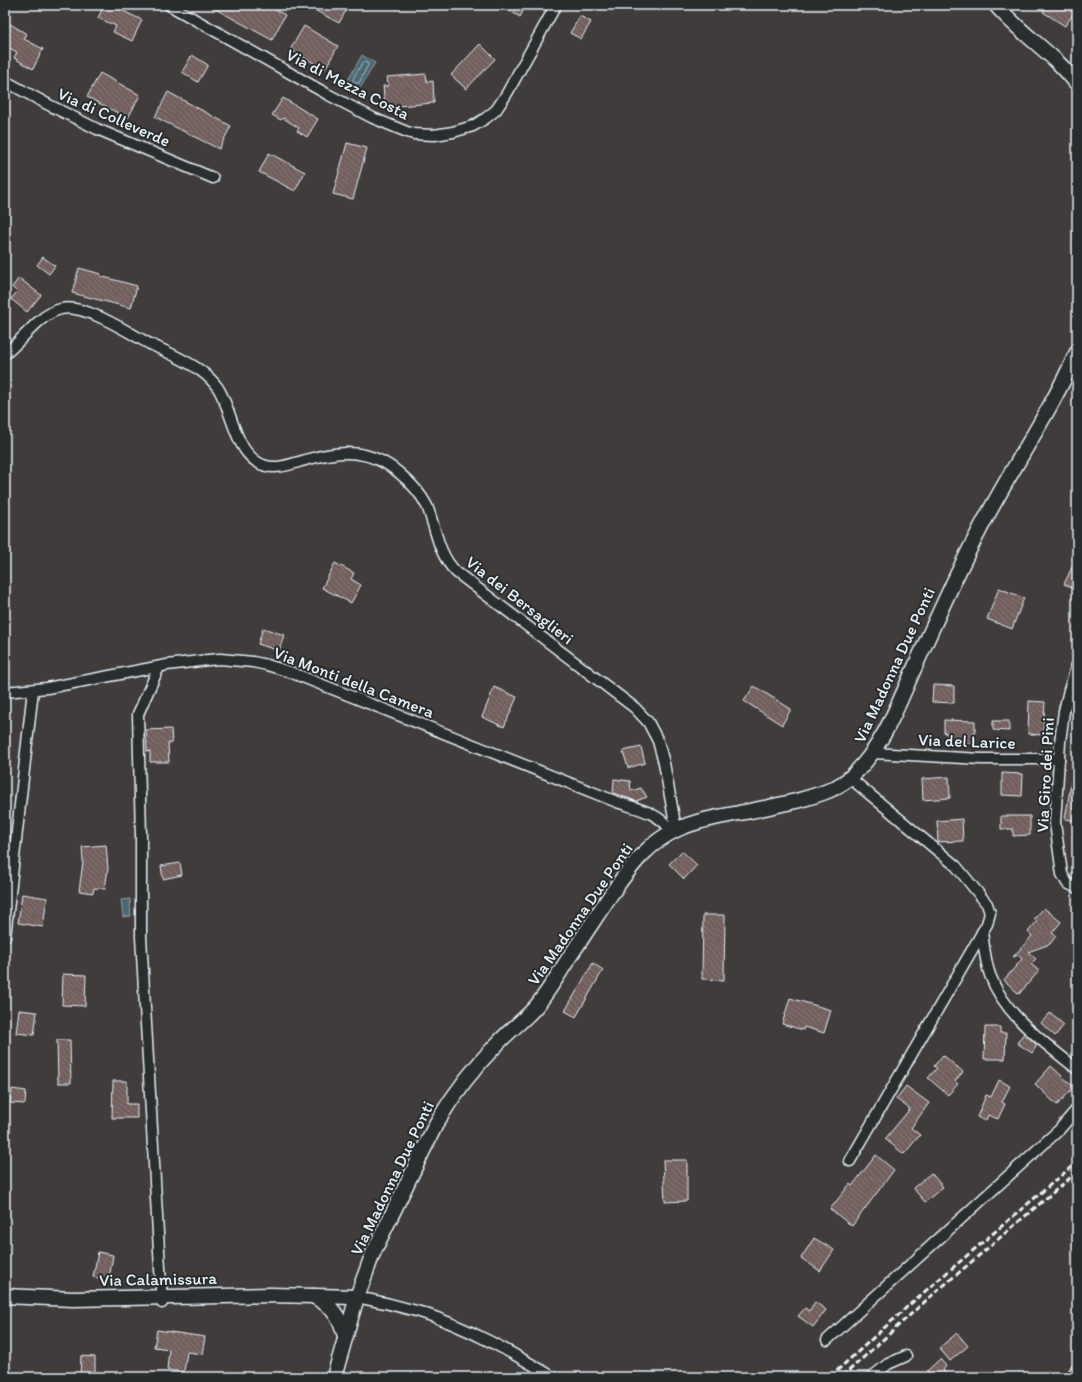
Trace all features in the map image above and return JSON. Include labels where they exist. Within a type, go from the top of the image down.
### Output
[{"type":"main road","points":[[996,5],[1017,26],[1055,59],[1077,84]]},
{"type":"main road","name":"Via Madonna Due Ponti","points":[[334,1377],[357,1297],[379,1240],[436,1124],[453,1097],[478,1064],[528,1015],[550,988],[634,862],[656,841],[674,831],[707,820],[769,807],[822,794],[835,789],[862,767],[873,753],[902,697],[977,533],[1058,390],[1077,352]]},
{"type":"main road","name":"Via Calamissura","points":[[5,1296],[73,1299],[162,1300],[270,1294],[357,1297]]},
{"type":"main road","points":[[311,1295],[333,1310],[340,1321],[345,1336]]},
{"type":"street","name":"Via di Mezza Costa","points":[[169,5],[327,94],[373,118],[414,134],[434,135],[453,132],[473,126],[496,110],[506,95],[556,5]]},
{"type":"street","name":"Via di Colleverde","points":[[5,81],[79,121],[213,178]]},
{"type":"street","name":"Via dei Bersaglieri","points":[[5,354],[47,315],[62,308],[77,309],[110,322],[187,362],[212,380],[221,393],[242,445],[258,463],[276,468],[310,458],[353,452],[373,457],[391,466],[420,494],[427,506],[445,558],[459,576],[635,708],[648,722],[660,747],[674,831]]},
{"type":"street","name":"Via Monti della Camera","points":[[5,692],[33,690],[196,660],[220,659],[247,661],[277,668],[617,802],[649,813],[663,820],[674,831]]},
{"type":"street","name":"Via Giro dei Pini","points":[[1075,884],[1064,879],[1062,874],[1055,823],[1059,759],[1065,703],[1077,665]]},
{"type":"street","points":[[159,666],[138,714],[141,836],[141,937],[162,1300]]},
{"type":"street","points":[[5,937],[33,690]]},
{"type":"street","name":"Via del Larice","points":[[873,753],[981,759],[1059,759]]},
{"type":"street","points":[[850,778],[947,858],[960,871],[989,908],[989,920],[850,1162]]},
{"type":"street","points":[[982,932],[990,974],[1002,998],[1025,1026],[1077,1069]]},
{"type":"street","points":[[827,1340],[1059,1130],[1077,1109]]},
{"type":"street","points":[[357,1297],[401,1307],[441,1320],[490,1342],[553,1377]]},
{"type":"street","points":[[872,1377],[888,1364],[906,1356]]},
{"type":"street","points":[[1072,1377],[1077,1368]]},
{"type":"water","points":[[362,55],[375,63],[359,90],[347,82]]},
{"type":"water","points":[[130,899],[131,916],[123,917],[121,900]]},
{"type":"building","points":[[104,5],[126,5],[123,11],[142,20],[132,41],[113,32],[116,26],[98,18]]},
{"type":"building","points":[[208,5],[267,5],[285,15],[272,40]]},
{"type":"building","points":[[305,5],[349,5],[339,23]]},
{"type":"building","points":[[500,5],[526,5],[520,17]]},
{"type":"building","points":[[1048,5],[1062,5],[1074,13],[1065,26],[1043,12]]},
{"type":"building","points":[[580,16],[591,22],[581,39],[570,33]]},
{"type":"building","points":[[10,24],[27,34],[24,39],[43,49],[33,69],[14,58],[17,52],[5,46],[5,34]]},
{"type":"building","points":[[304,26],[338,46],[325,69],[290,50]]},
{"type":"building","points":[[480,44],[495,59],[466,89],[451,75]]},
{"type":"building","points":[[192,55],[208,65],[198,82],[182,72]]},
{"type":"building","points":[[100,73],[140,95],[128,118],[87,97]]},
{"type":"building","points":[[426,74],[427,82],[433,81],[434,103],[385,107],[383,86],[388,86],[387,77]]},
{"type":"building","points":[[168,92],[231,126],[219,149],[155,117]]},
{"type":"building","points":[[283,98],[318,119],[307,137],[297,131],[299,128],[283,118],[281,120],[272,115]]},
{"type":"building","points":[[347,143],[367,148],[353,199],[333,194]]},
{"type":"building","points":[[269,153],[305,172],[295,191],[259,172]]},
{"type":"building","points":[[43,257],[55,266],[49,274],[37,265]]},
{"type":"building","points":[[79,268],[101,274],[100,276],[137,286],[131,308],[72,293]]},
{"type":"building","points":[[19,278],[41,295],[27,312],[11,299],[17,292],[12,287]]},
{"type":"building","points":[[1077,557],[1077,590],[1064,584]]},
{"type":"building","points":[[335,563],[354,573],[351,579],[361,585],[351,603],[322,588]]},
{"type":"building","points":[[999,588],[1024,598],[1012,629],[987,619]]},
{"type":"building","points":[[263,628],[284,635],[279,651],[258,644]]},
{"type":"building","points":[[933,685],[954,686],[954,703],[932,702]]},
{"type":"building","points":[[754,686],[791,709],[782,725],[744,701]]},
{"type":"building","points":[[494,687],[517,697],[504,727],[482,717]]},
{"type":"building","points":[[1029,701],[1045,702],[1043,735],[1028,734]]},
{"type":"building","points":[[944,720],[975,721],[973,743],[947,743],[947,733],[944,733]]},
{"type":"building","points":[[993,721],[1009,721],[1009,731],[993,730]]},
{"type":"building","points":[[171,729],[172,743],[168,743],[169,762],[150,762],[150,751],[147,752],[146,730]]},
{"type":"building","points":[[641,747],[645,763],[628,768],[623,751]]},
{"type":"building","points":[[1002,773],[1023,774],[1022,796],[1002,795]]},
{"type":"building","points":[[949,777],[950,798],[923,800],[922,779]]},
{"type":"building","points":[[1072,777],[1077,778],[1077,821],[1065,819]]},
{"type":"building","points":[[614,779],[630,781],[631,791],[641,788],[647,797],[636,801],[613,793]]},
{"type":"building","points":[[1001,816],[1030,816],[1030,835],[1013,836],[1013,829],[1001,829]]},
{"type":"building","points":[[962,819],[963,841],[938,842],[937,821]]},
{"type":"building","points":[[106,845],[108,869],[105,889],[94,888],[93,893],[79,891],[83,862],[82,847]]},
{"type":"building","points":[[682,851],[697,865],[684,879],[669,864]]},
{"type":"building","points":[[180,863],[182,875],[163,879],[161,866]]},
{"type":"building","points":[[22,894],[47,898],[43,927],[18,923]]},
{"type":"building","points":[[1044,908],[1061,922],[1052,933],[1056,936],[1050,944],[1028,952],[1036,959],[1031,964],[1039,971],[1019,994],[1004,980],[1022,959],[1018,955],[1013,957],[1032,936],[1028,932],[1037,921],[1034,919]]},
{"type":"building","points":[[703,915],[725,915],[724,980],[702,979]]},
{"type":"building","points":[[593,963],[603,970],[576,1017],[565,1011]]},
{"type":"building","points":[[63,974],[86,975],[85,1006],[62,1005]]},
{"type":"building","points":[[790,998],[831,1010],[824,1033],[804,1027],[803,1030],[782,1024]]},
{"type":"building","points":[[19,1010],[37,1012],[34,1035],[16,1033]]},
{"type":"building","points":[[1050,1013],[1064,1025],[1055,1036],[1041,1023]]},
{"type":"building","points":[[985,1027],[1000,1027],[1000,1033],[1006,1033],[1005,1059],[984,1059]]},
{"type":"building","points":[[1024,1033],[1037,1045],[1032,1053],[1017,1043]]},
{"type":"building","points":[[57,1040],[70,1040],[71,1083],[58,1083]]},
{"type":"building","points":[[943,1055],[963,1072],[955,1081],[958,1084],[948,1095],[928,1078],[937,1068],[934,1066]]},
{"type":"building","points":[[1051,1066],[1074,1087],[1057,1105],[1035,1084]]},
{"type":"building","points":[[999,1080],[1010,1086],[1002,1102],[1005,1104],[998,1119],[988,1115],[986,1121],[977,1117],[986,1095],[991,1097]]},
{"type":"building","points":[[113,1081],[127,1081],[127,1104],[137,1104],[137,1118],[112,1118]]},
{"type":"building","points":[[906,1086],[929,1103],[911,1128],[920,1135],[904,1154],[885,1139],[910,1109],[896,1099]]},
{"type":"building","points":[[12,1089],[26,1091],[25,1104],[10,1103]]},
{"type":"building","points":[[876,1155],[894,1170],[852,1226],[830,1209],[850,1184],[852,1186]]},
{"type":"building","points":[[663,1160],[687,1160],[687,1201],[665,1202]]},
{"type":"building","points":[[931,1173],[943,1187],[925,1202],[913,1188]]},
{"type":"building","points":[[814,1238],[834,1250],[820,1271],[801,1258]]},
{"type":"building","points":[[98,1252],[113,1255],[109,1280],[93,1277]]},
{"type":"building","points":[[815,1302],[826,1310],[813,1327],[798,1316],[805,1308],[809,1311]]},
{"type":"building","points":[[157,1330],[205,1337],[202,1354],[187,1352],[184,1372],[167,1370],[169,1349],[154,1347]]},
{"type":"building","points":[[957,1333],[968,1346],[950,1361],[939,1348]]},
{"type":"building","points":[[81,1356],[95,1357],[95,1377],[80,1377]]},
{"type":"building","points":[[940,1359],[946,1366],[943,1370],[949,1377],[932,1377],[927,1371]]},
{"type":"railway","points":[[830,1377],[916,1299],[1077,1162]]},
{"type":"railway","points":[[842,1377],[922,1304],[1077,1172]]}]
